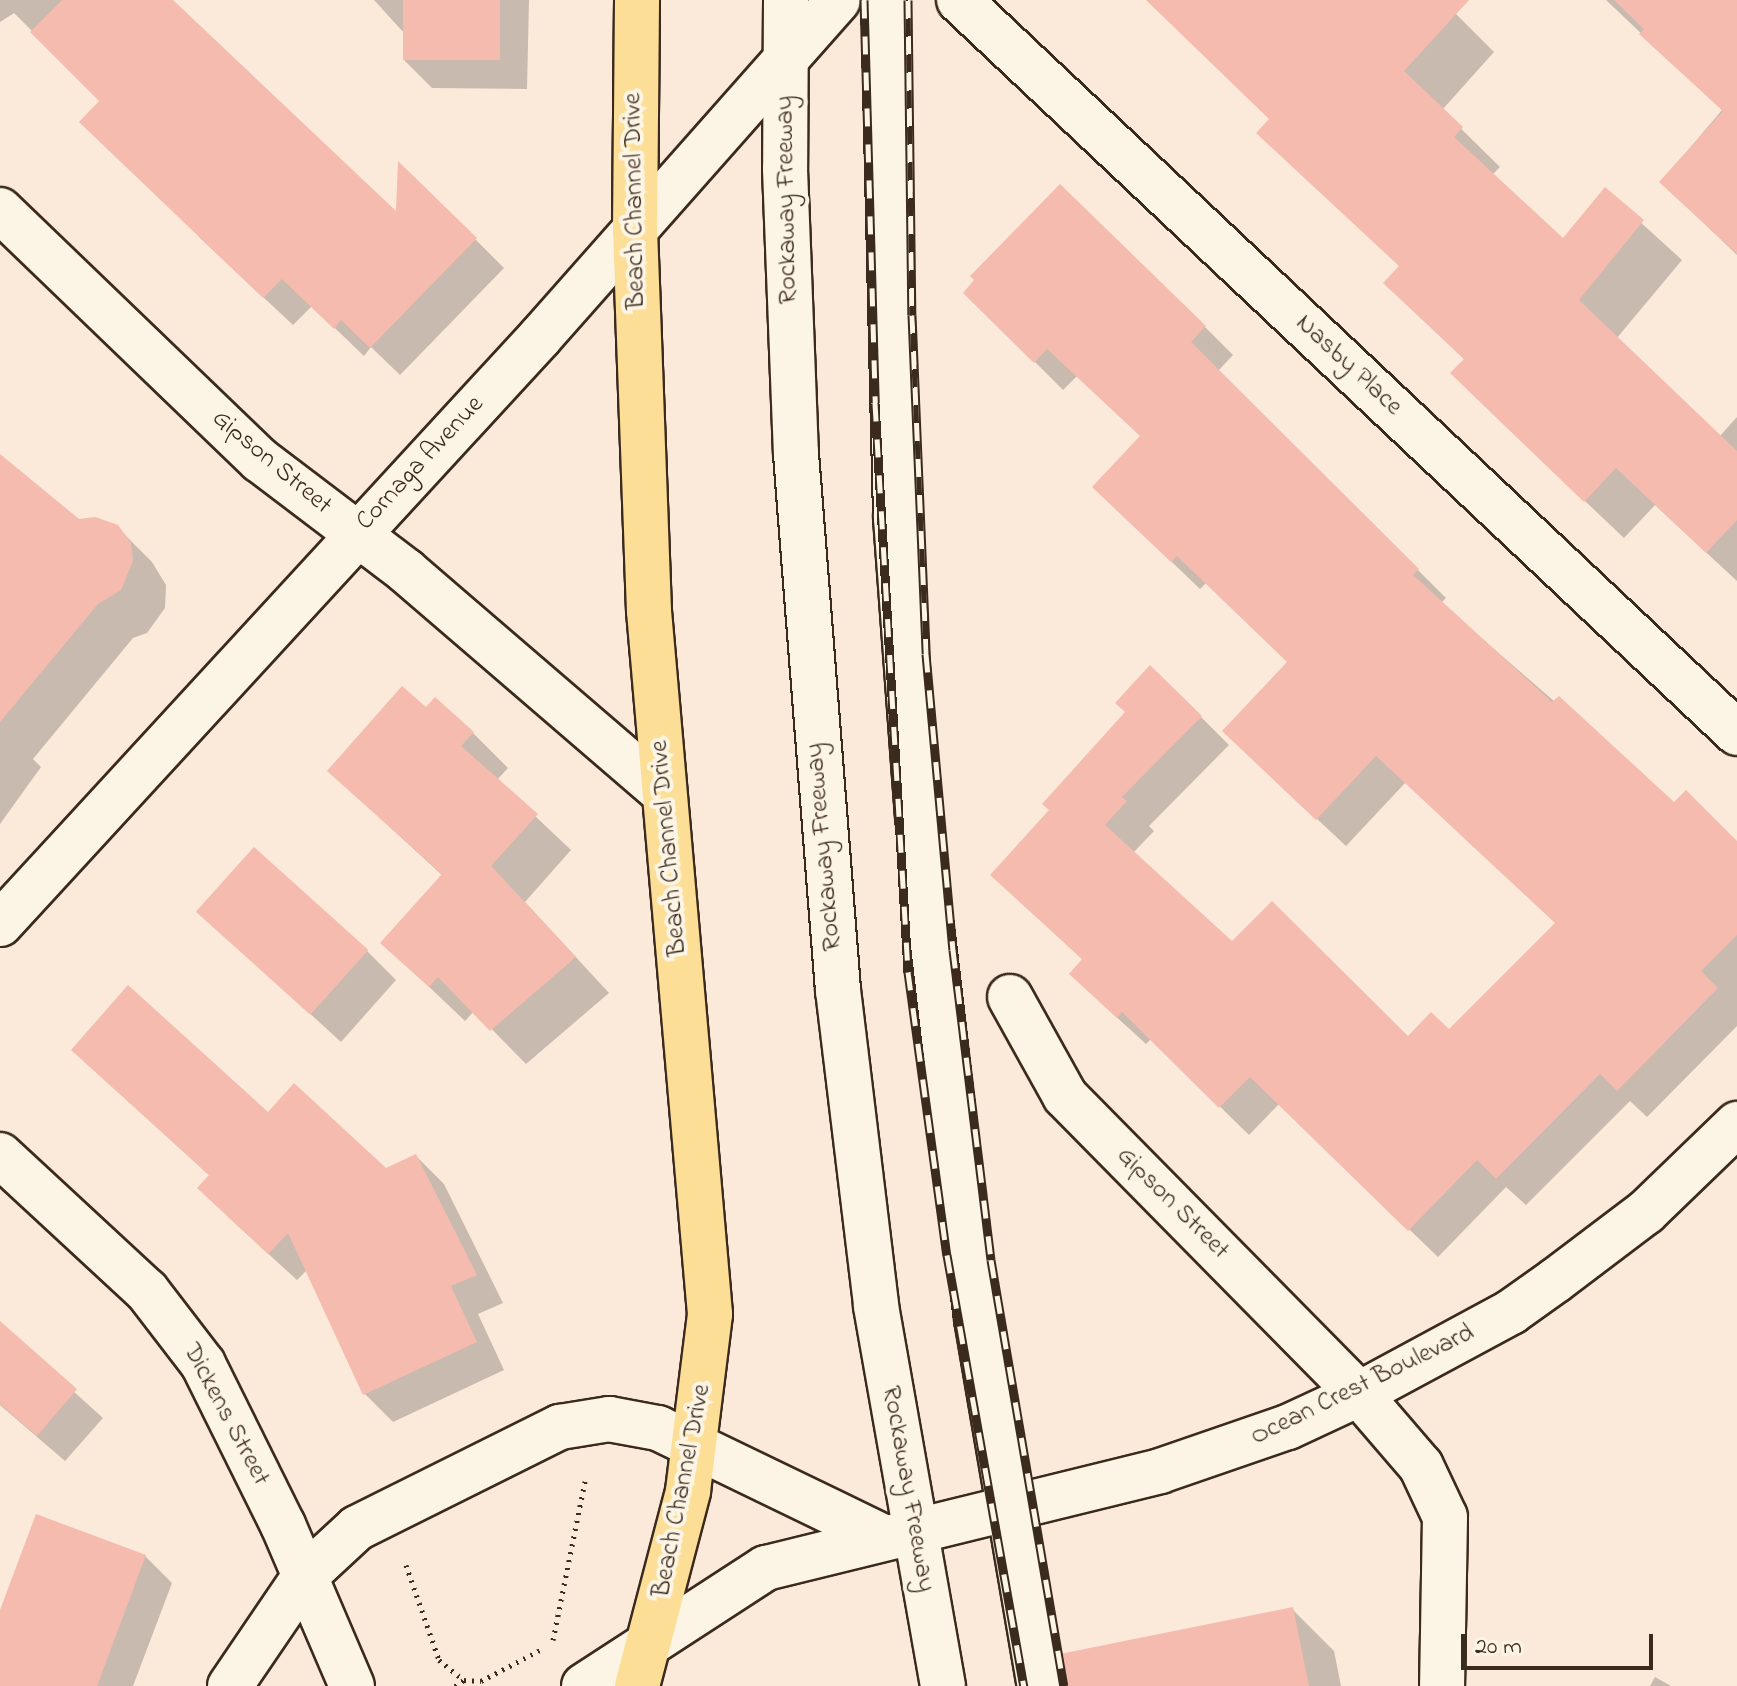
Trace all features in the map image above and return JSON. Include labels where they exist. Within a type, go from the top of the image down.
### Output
[{"type":"main road","name":"Beach Channel Drive","points":[[637,0],[635,230],[649,611],[709,1272],[708,1359],[696,1446],[637,1686]]},
{"type":"street","name":"Rockaway Freeway","points":[[786,0],[789,303],[814,718],[850,1120],[896,1533],[943,1686]]},
{"type":"street","name":"Cornaga Avenue","points":[[0,924],[635,230],[838,0]]},
{"type":"street","points":[[884,0],[890,392],[916,787],[963,1218],[1008,1507],[1040,1686]]},
{"type":"street","name":"Nasby Place","points":[[959,0],[1737,733]]},
{"type":"street","name":"Gipson Street","points":[[0,210],[260,460],[356,533],[664,793]]},
{"type":"street","name":"Gipson Street","points":[[1010,997],[1065,1096],[1359,1394],[1421,1466],[1445,1517],[1442,1686]]},
{"type":"street","name":"Ocean Crest Boulevard","points":[[584,1686],[766,1568],[1224,1451],[1359,1394],[1511,1312],[1581,1263],[1646,1212],[1737,1124]]},
{"type":"street","name":"Dickens Street","points":[[0,1155],[147,1291],[203,1364],[352,1686]]},
{"type":"street","points":[[230,1686],[304,1577],[375,1515],[560,1427],[609,1419],[636,1422],[896,1533]]},
{"type":"path","points":[[550,1654],[587,1468]]},
{"type":"path","points":[[571,1486],[585,1481]]},
{"type":"path","points":[[411,1554],[406,1575],[439,1660],[464,1680],[481,1681],[552,1644]]},
{"type":"path","points":[[455,1686],[464,1680]]},
{"type":"building","points":[[62,0],[173,0],[396,211],[398,161],[477,238],[370,348],[341,320],[334,329],[282,279],[263,298],[79,122],[99,101],[30,32]]},
{"type":"building","points":[[403,0],[500,0],[500,60],[403,60]]},
{"type":"building","points":[[1146,0],[1469,0],[1404,71],[1463,127],[1454,137],[1563,238],[1605,187],[1644,220],[1579,300],[1737,451],[1737,520],[1706,553],[1616,468],[1584,502],[1450,373],[1464,359],[1383,283],[1399,266],[1256,133],[1269,119]]},
{"type":"building","points":[[1614,0],[1737,0],[1737,254],[1659,182],[1723,111],[1639,34],[1644,29]]},
{"type":"building","points":[[1060,184],[1206,326],[1191,342],[1419,569],[1413,575],[1552,702],[1559,696],[1674,802],[1686,790],[1737,841],[1737,935],[1701,971],[1718,988],[1617,1091],[1600,1074],[1496,1179],[1477,1160],[1408,1231],[1250,1077],[1219,1108],[1122,1012],[1117,1018],[1069,974],[1082,959],[990,875],[1049,810],[1042,804],[1125,712],[1115,703],[1150,665],[1202,716],[1122,797],[1127,801],[1105,825],[1232,941],[1272,901],[1408,1036],[1431,1012],[1449,1029],[1555,923],[1376,756],[1316,820],[1222,731],[1287,662],[1177,556],[1171,562],[1092,487],[1140,436],[1047,349],[1034,363],[963,293],[974,280],[970,276]]},
{"type":"building","points":[[0,454],[79,519],[95,517],[118,525],[131,543],[133,561],[121,590],[98,604],[0,722]]},
{"type":"building","points":[[402,686],[426,707],[435,697],[474,732],[461,746],[538,814],[491,866],[576,957],[490,1031],[438,977],[429,987],[380,943],[442,874],[327,771]]},
{"type":"building","points":[[254,847],[368,950],[310,1015],[196,912]]},
{"type":"building","points":[[128,985],[268,1112],[294,1083],[386,1168],[416,1154],[477,1275],[451,1286],[477,1342],[363,1395],[288,1233],[268,1254],[197,1188],[209,1175],[71,1050]]},
{"type":"building","points":[[0,1321],[77,1389],[37,1436],[0,1404]]},
{"type":"building","points":[[36,1514],[146,1555],[97,1686],[0,1686],[0,1610]]},
{"type":"building","points":[[1293,1607],[1309,1686],[1064,1686],[1060,1654]]},
{"type":"railway","points":[[864,0],[875,403],[908,972],[947,1255],[1024,1686]]},
{"type":"railway","points":[[908,0],[912,315],[926,654],[953,950],[991,1260],[1064,1686]]}]
